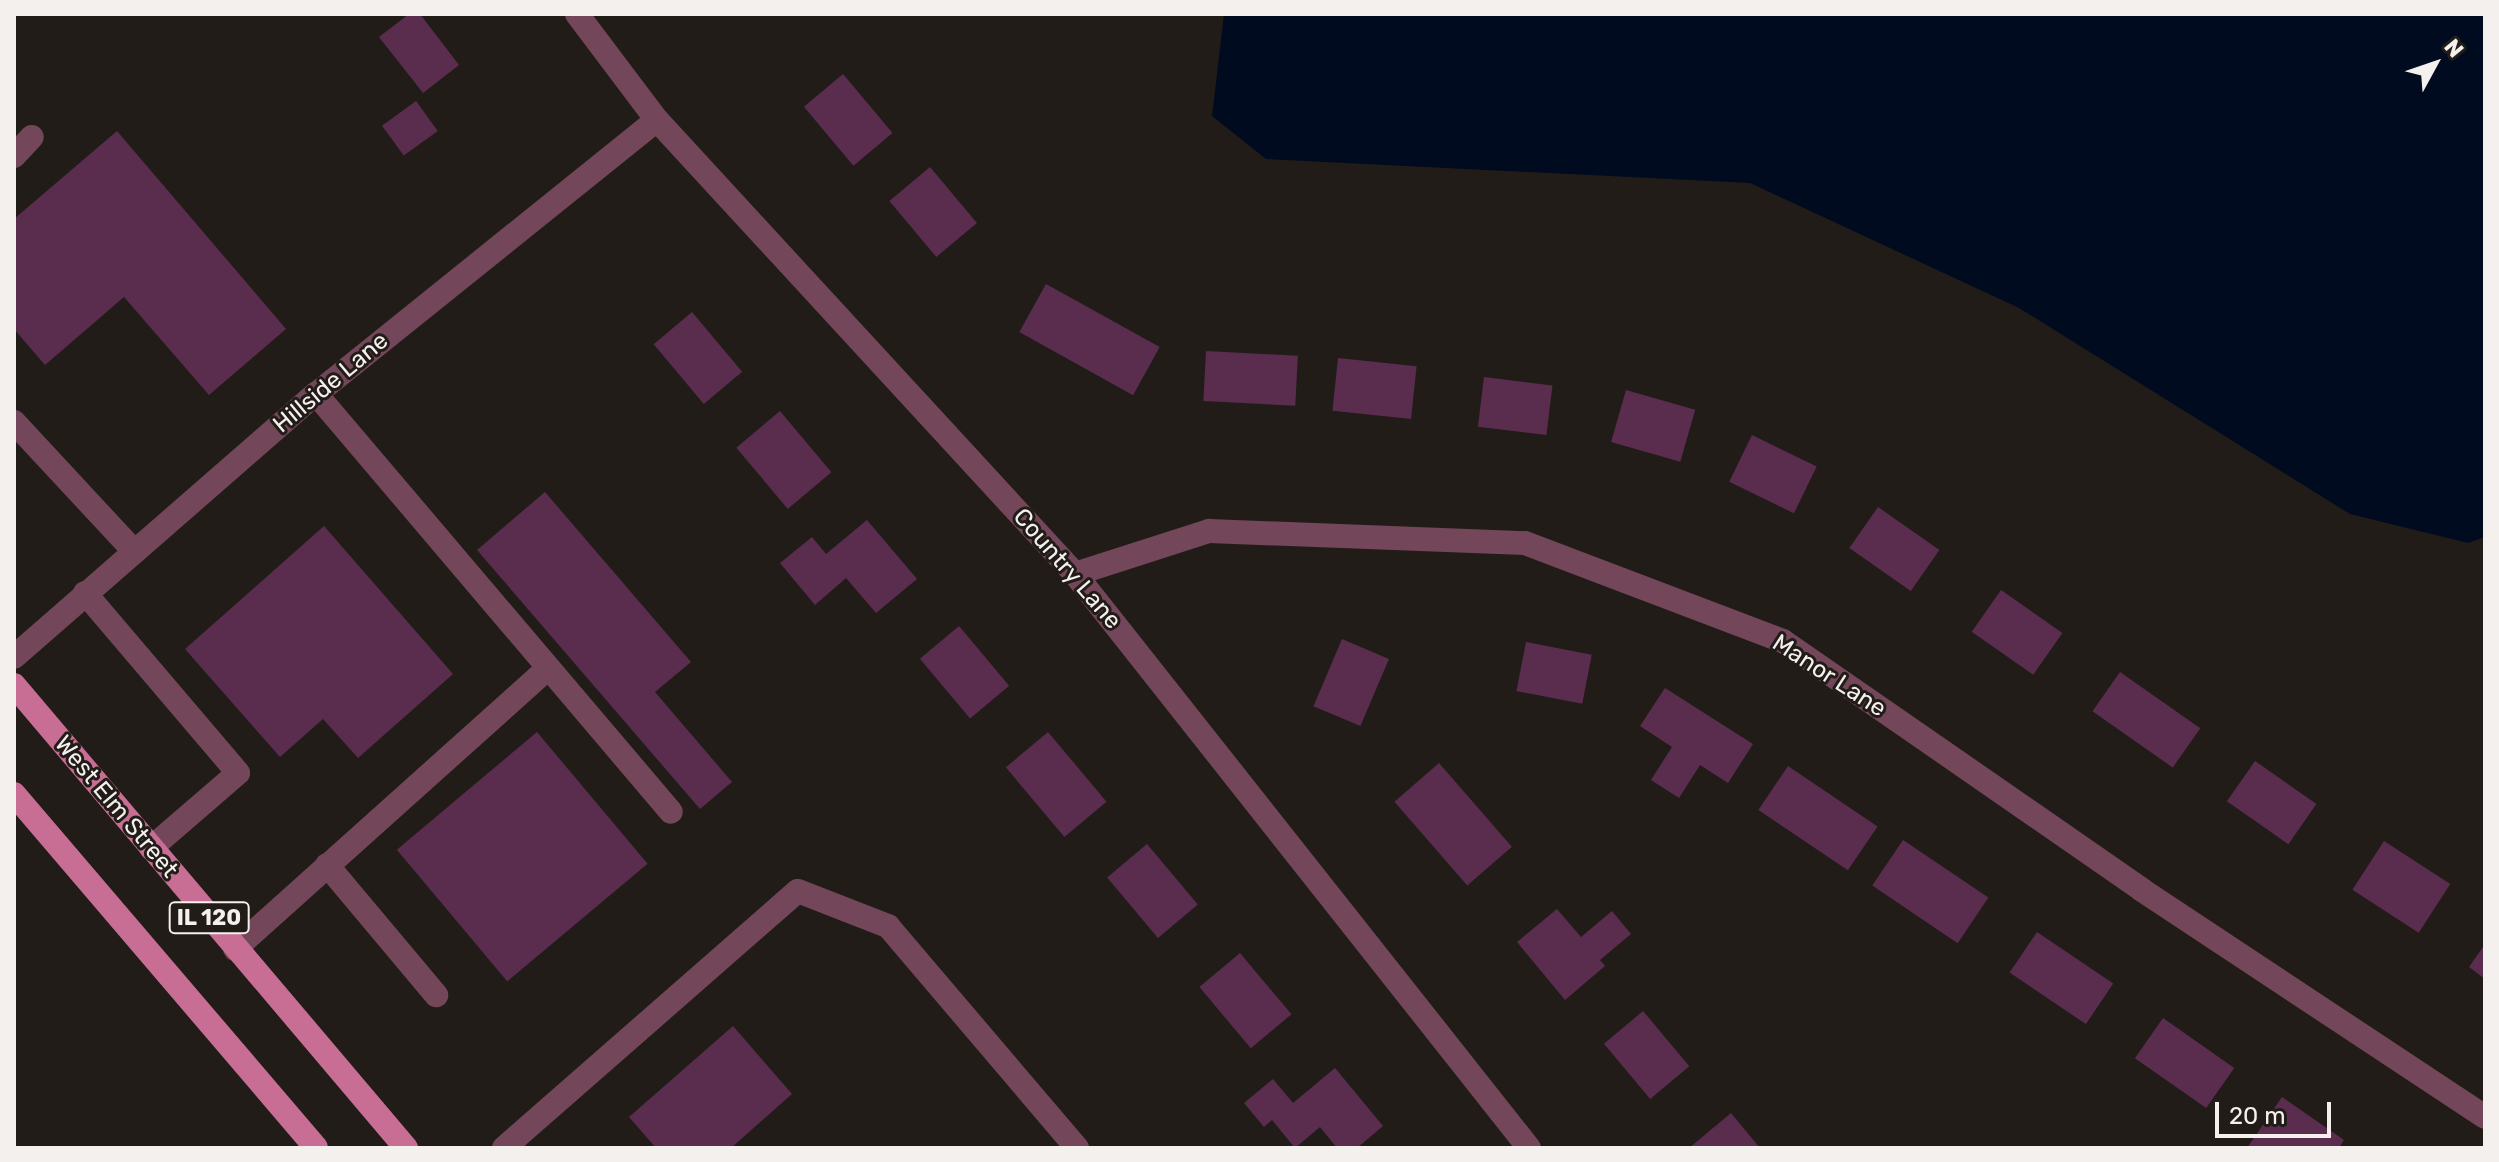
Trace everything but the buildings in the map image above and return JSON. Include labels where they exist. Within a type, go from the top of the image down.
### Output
[{"type":"main road","name":"West Elm Street","points":[[14,685],[406,1148]]},
{"type":"main road","name":"IL 120","points":[[14,794],[316,1148]]},
{"type":"street","name":"Country Lane","points":[[577,14],[657,120],[1075,574],[1529,1148]]},
{"type":"street","name":"Hillside Lane","points":[[14,657],[316,394],[657,120]]},
{"type":"street","points":[[14,156],[32,137]]},
{"type":"street","points":[[316,394],[546,670],[671,812]]},
{"type":"street","points":[[14,422],[134,551]]},
{"type":"street","name":"Manor Lane","points":[[1075,574],[1209,531],[1525,543],[1783,641],[2142,890],[2485,1117]]},
{"type":"street","points":[[85,593],[238,773],[151,848]]},
{"type":"street","points":[[235,949],[546,670]]},
{"type":"street","points":[[327,865],[436,995]]},
{"type":"street","points":[[504,1148],[798,891],[888,926],[1077,1148]]},
{"type":"water","points":[[1224,14],[2485,14],[2485,537],[2468,543],[2350,514],[2019,308],[1750,183],[1266,159],[1212,116]]}]
